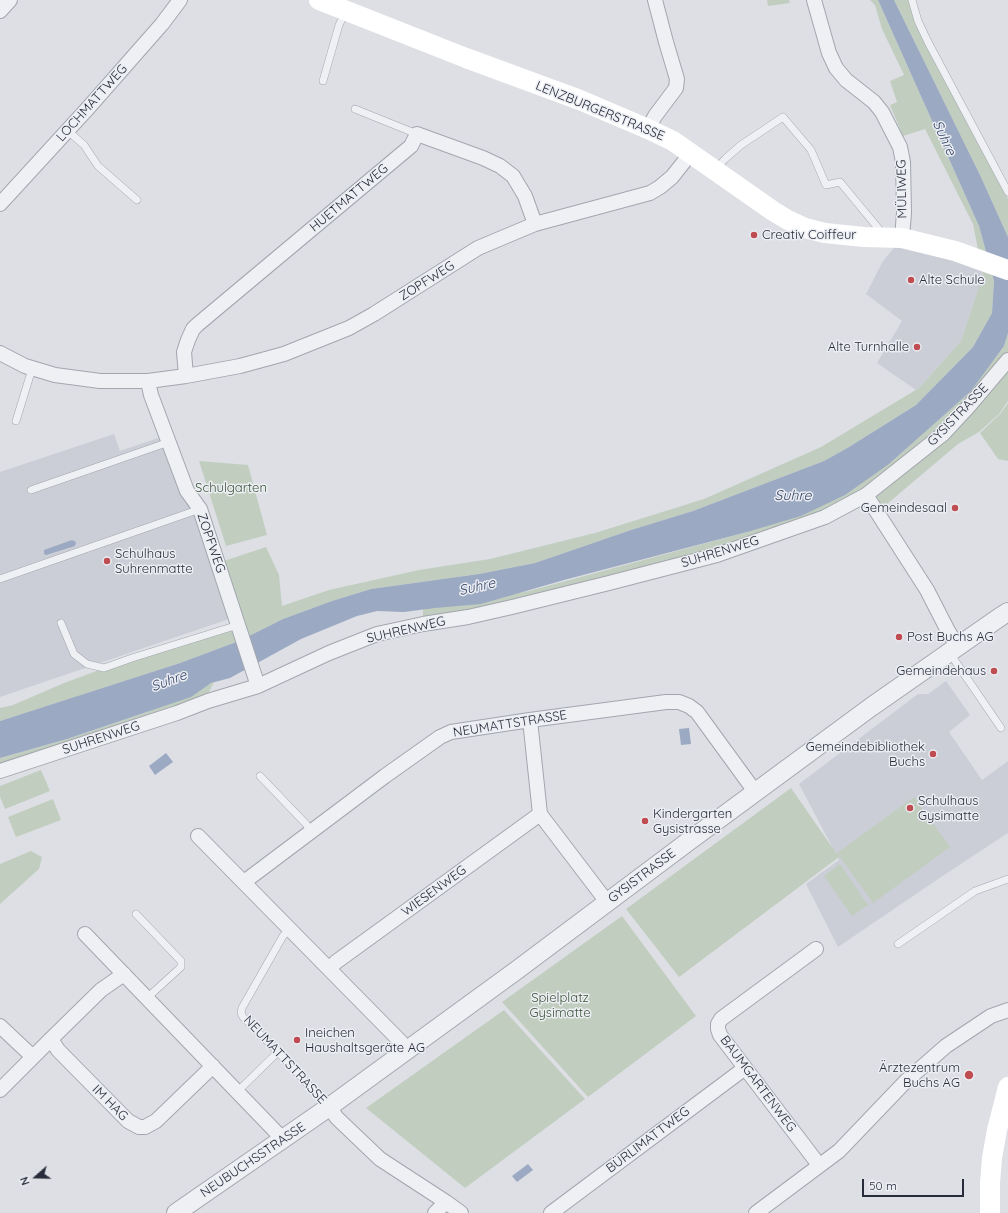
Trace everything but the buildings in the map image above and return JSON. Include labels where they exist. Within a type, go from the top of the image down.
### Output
[{"type":"main road","name":"LENZBURGERSTRASSE","points":[[319,0],[466,58],[580,100],[648,129],[673,141],[774,211],[805,228],[825,233],[864,237],[894,237],[948,249],[1008,270]]},
{"type":"main road","points":[[990,1213],[990,1183],[1002,1131],[1008,1087]]},
{"type":"street","points":[[0,10],[10,0]]},
{"type":"street","name":"LOCHMATTWEG","points":[[0,204],[68,131],[162,24],[180,0]]},
{"type":"street","points":[[648,129],[655,116],[676,88],[677,79],[655,0]]},
{"type":"street","name":"MÜLIWEG","points":[[814,0],[829,53],[836,68],[846,80],[874,102],[882,112],[902,153],[904,212],[894,237]]},
{"type":"street","points":[[417,134],[483,158],[500,166],[513,176],[525,196],[535,224]]},
{"type":"street","name":"HUETMATTWEG","points":[[186,376],[184,352],[193,329],[411,146],[417,134]]},
{"type":"street","name":"ZOPFWEG","points":[[0,353],[32,369],[55,375],[100,381],[148,381],[186,376],[240,366],[284,354],[342,331],[374,314],[478,248],[535,224],[650,193],[672,177],[691,153]]},
{"type":"street","name":"GYSISTRASSE","points":[[798,527],[835,513],[866,495],[943,434],[1008,360]]},
{"type":"street","name":"ZOPFWEG","points":[[148,381],[151,395],[186,490],[200,509],[256,680]]},
{"type":"street","points":[[866,495],[927,590],[947,629],[953,649]]},
{"type":"street","name":"SUHRENWEG","points":[[0,771],[184,710],[256,680],[377,634],[498,610],[609,583],[717,555],[798,527]]},
{"type":"street","name":"GYSISTRASSE","points":[[329,1108],[872,707],[1000,616],[1008,612]]},
{"type":"street","name":"NEUMATTSTRASSE","points":[[244,882],[440,737],[451,732],[666,702],[679,702],[689,706],[697,712],[756,793]]},
{"type":"street","points":[[530,720],[540,814],[607,902]]},
{"type":"street","name":"WIESENWEG","points":[[329,968],[540,814]]},
{"type":"street","points":[[198,836],[289,930],[329,968],[406,1050]]},
{"type":"street","points":[[85,934],[213,1066],[282,1140]]},
{"type":"street","name":"BAUMGARTENWEG","points":[[816,949],[721,1019],[718,1024],[718,1029],[720,1035],[819,1165]]},
{"type":"street","points":[[0,1090],[101,990],[124,974]]},
{"type":"street","points":[[756,1213],[838,1151],[906,1081],[930,1059],[991,1016],[1008,1010]]},
{"type":"street","points":[[0,1026],[33,1057]]},
{"type":"street","name":"IM HAG","points":[[51,1039],[58,1050],[128,1121],[139,1127],[145,1127],[156,1121],[213,1066]]},
{"type":"street","name":"BÜRLIMATTWEG","points":[[551,1213],[745,1068]]},
{"type":"street","points":[[329,1108],[337,1118],[380,1158],[461,1213]]},
{"type":"street","name":"NEUBUCHSSTRASSE","points":[[176,1213],[329,1108]]},
{"type":"street","points":[[435,1213],[446,1202]]},
{"type":"lane","points":[[912,0],[918,21],[928,42],[1008,192]]},
{"type":"lane","points":[[323,81],[339,25],[346,11]]},
{"type":"lane","points":[[356,109],[417,134]]},
{"type":"lane","points":[[716,170],[725,159],[741,145],[783,117],[811,150],[826,185],[840,182],[894,237]]},
{"type":"lane","points":[[68,131],[84,146],[98,166],[137,200]]},
{"type":"lane","points":[[16,420],[32,369]]},
{"type":"lane","points":[[31,490],[169,442]]},
{"type":"lane","points":[[0,579],[200,509]]},
{"type":"lane","points":[[61,623],[74,654],[86,664],[104,668],[238,625]]},
{"type":"lane","points":[[953,649],[1001,728]]},
{"type":"lane","points":[[260,776],[311,831]]},
{"type":"lane","points":[[898,944],[975,891],[1008,879]]},
{"type":"lane","points":[[136,914],[181,962],[181,967],[147,998]]},
{"type":"lane","name":"NEUMATTSTRASSE","points":[[289,930],[283,936],[242,1008],[241,1013],[243,1017],[278,1052],[329,1108]]},
{"type":"lane","points":[[237,1092],[278,1052]]},
{"type":"shaded area","points":[[902,238],[980,260],[983,276],[961,341],[916,390],[877,363],[902,321],[866,294],[883,261]]},
{"type":"shaded area","name":"Schulhaus Suhrenmatte","points":[[114,434],[120,451],[158,438],[179,459],[230,617],[226,620],[0,697],[0,472]]},
{"type":"shaded area","name":"Schulhaus Gysimatte","points":[[946,681],[970,715],[949,732],[982,780],[1008,761],[1008,833],[838,947],[806,884],[839,860],[799,784],[918,694],[928,694]]},
{"type":"green space","points":[[767,0],[789,0],[790,3],[768,6]]},
{"type":"green space","points":[[870,0],[878,0],[979,226],[994,281],[992,313],[973,347],[916,405],[824,461],[693,511],[631,530],[535,563],[479,574],[371,589],[332,601],[283,619],[239,641],[180,663],[0,721],[0,708],[13,705],[64,683],[132,658],[237,625],[218,563],[266,547],[279,575],[282,606],[329,590],[419,570],[490,559],[595,533],[704,499],[821,447],[919,388],[961,341],[983,275],[973,224],[925,129],[903,136],[890,105],[897,102],[890,81],[904,75],[882,29],[875,5]]},
{"type":"green space","points":[[894,0],[911,0],[927,45],[971,121],[1008,199],[1008,237],[980,175]]},
{"type":"green space","points":[[1008,333],[1008,401],[999,414],[979,432],[958,444],[887,504],[855,501],[741,541],[509,604],[423,619],[423,609],[529,591],[747,532],[889,464],[970,391],[1004,346]]},
{"type":"green space","points":[[1008,403],[1008,461],[998,459],[980,433],[1000,414]]},
{"type":"green space","name":"Schulgarten","points":[[199,461],[248,465],[267,535],[226,546]]},
{"type":"green space","points":[[214,682],[206,698],[0,767],[0,758],[67,739],[147,712]]},
{"type":"green space","points":[[41,770],[50,791],[5,809],[0,797],[0,786]]},
{"type":"green space","points":[[791,788],[839,857],[679,977],[626,909]]},
{"type":"green space","points":[[914,797],[950,847],[873,903],[837,853]]},
{"type":"green space","points":[[53,799],[61,820],[16,837],[8,817]]},
{"type":"green space","points":[[31,851],[42,857],[39,869],[0,904],[0,864]]},
{"type":"green space","points":[[840,864],[868,905],[852,916],[824,876]]},
{"type":"green space","name":"Spielplatz Gysimatte","points":[[622,916],[696,1016],[588,1097],[502,1002]]},
{"type":"green space","points":[[504,1010],[585,1099],[465,1188],[366,1108]]},
{"type":"water","name":"Suhre","points":[[878,0],[894,0],[980,175],[1008,237],[1008,333],[1004,346],[971,391],[889,464],[845,495],[801,516],[747,532],[564,580],[481,604],[404,612],[377,611],[357,616],[301,639],[230,678],[211,683],[191,697],[67,739],[0,758],[0,721],[180,663],[239,641],[283,619],[332,601],[371,589],[479,574],[535,563],[631,530],[693,511],[824,461],[916,405],[973,347],[992,313],[994,281],[979,226]]},
{"type":"water","points":[[72,540],[76,542],[75,546],[46,555],[44,554],[44,550]]},
{"type":"water","points":[[689,728],[691,744],[681,745],[679,729]]},
{"type":"water","points":[[166,753],[173,762],[155,775],[149,766]]},
{"type":"water","points":[[528,1164],[533,1170],[517,1182],[512,1176]]},
{"type":"place","name":"Creativ Coiffeur","points":[[754,235]]},
{"type":"place","name":"Alte Schule","points":[[911,280]]},
{"type":"place","name":"Alte Turnhalle","points":[[917,347]]},
{"type":"place","name":"Gemeindesaal","points":[[955,508]]},
{"type":"place","name":"Schulhaus Suhrenmatte","points":[[107,561]]},
{"type":"place","name":"Post Buchs AG","points":[[899,637]]},
{"type":"place","name":"Gemeindehaus","points":[[994,671]]},
{"type":"place","name":"Gemeindebibliothek Buchs","points":[[933,754]]},
{"type":"place","name":"Schulhaus Gysimatte","points":[[910,808]]},
{"type":"place","name":"Kindergarten Gysistrasse","points":[[645,821]]},
{"type":"place","name":"Ineichen Haushaltsgeräte AG","points":[[297,1040]]},
{"type":"place","name":"Ärztezentrum Buchs AG","points":[[969,1075]]}]
